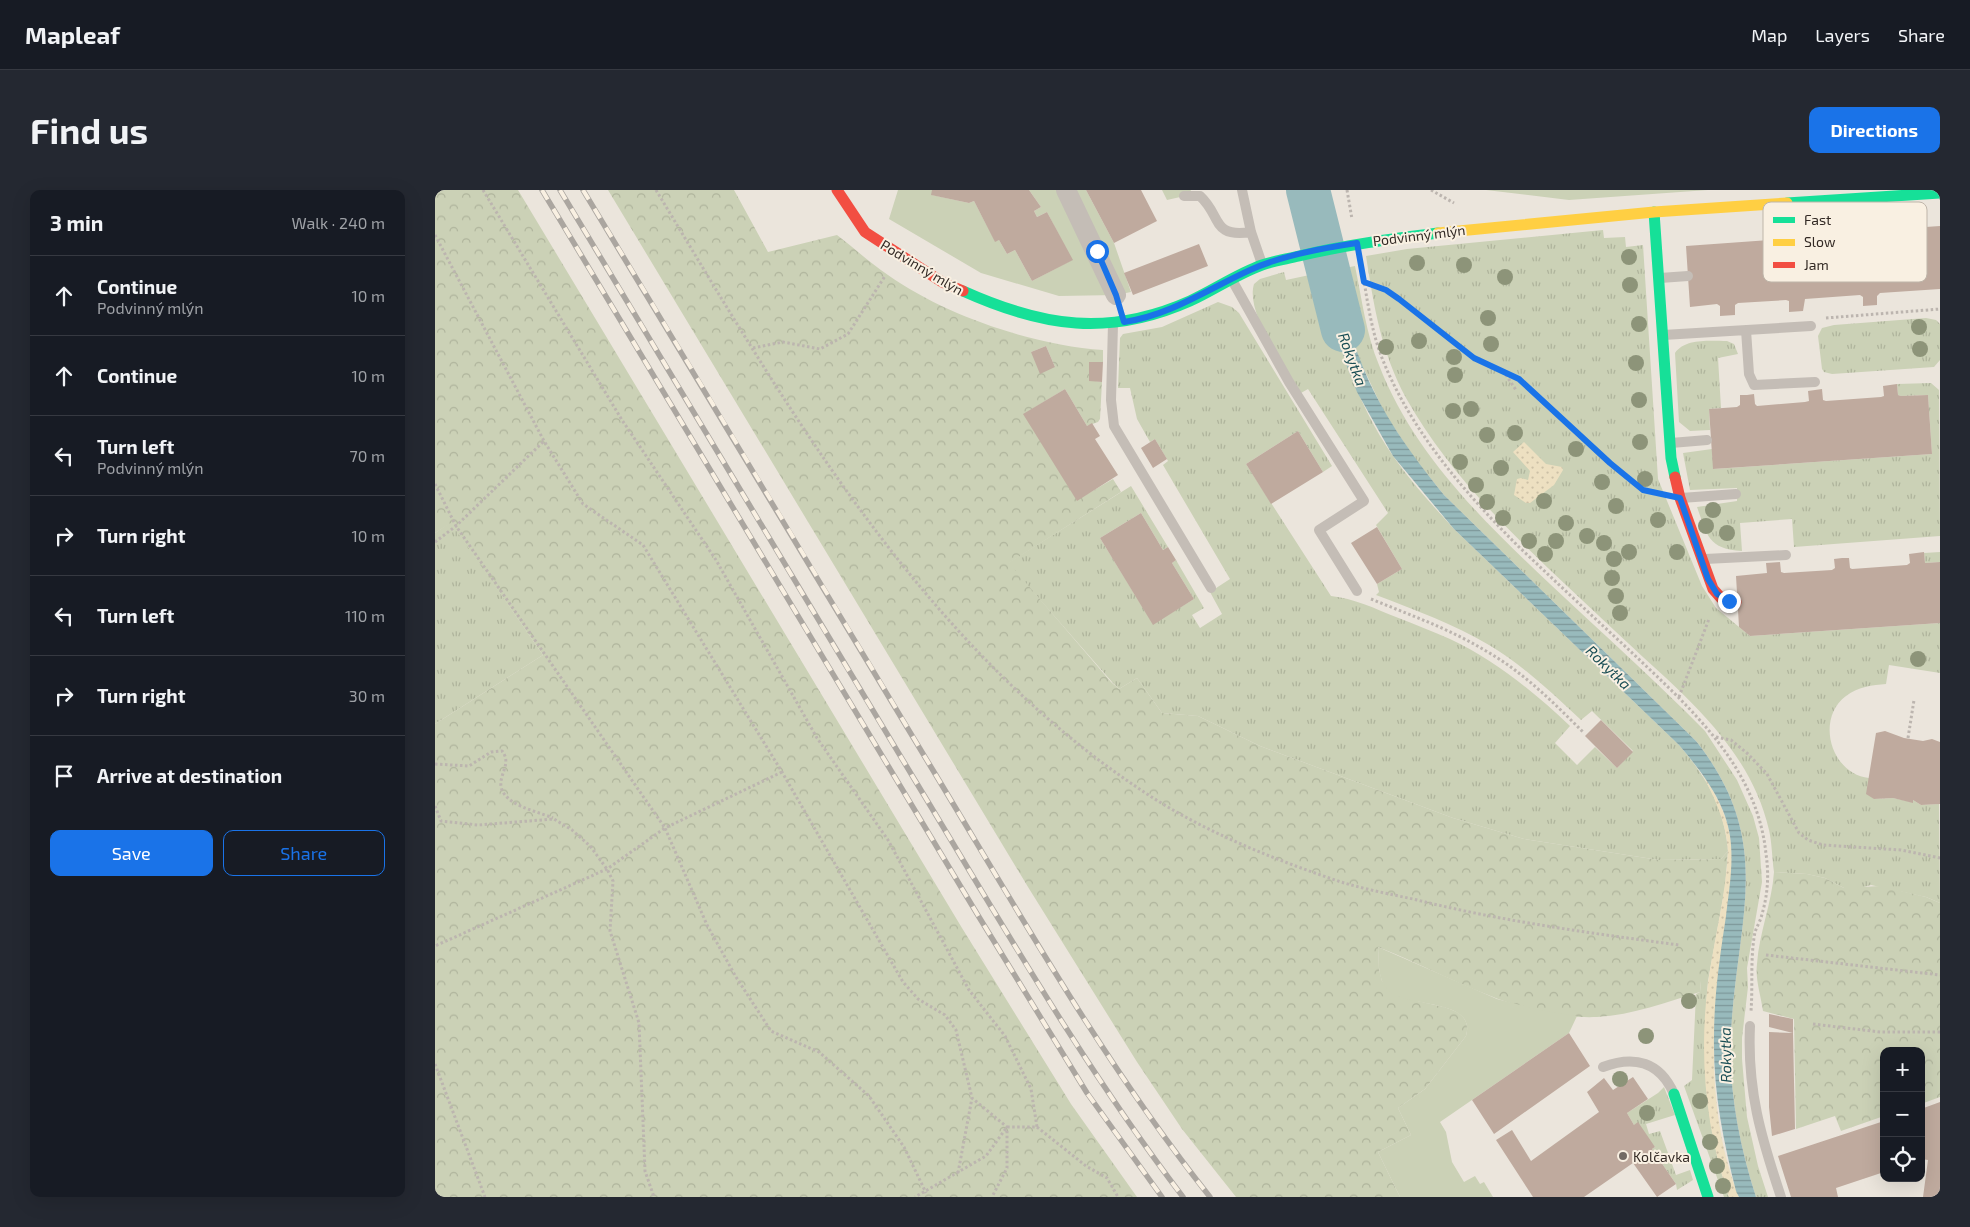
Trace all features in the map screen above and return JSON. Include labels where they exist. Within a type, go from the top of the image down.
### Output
[{"type":"street","name":"Podvinný mlýn","points":[[837,190],[865,232],[942,282],[1003,309],[1061,322],[1119,312],[1168,311],[1262,265],[1290,256],[1354,243],[1458,230],[1654,212],[1763,205]]},
{"type":"street","points":[[1066,190],[1119,312]]},
{"type":"street","name":"Podvinný mlýn","points":[[1805,202],[1940,193]]},
{"type":"street","points":[[1654,212],[1673,471],[1680,498],[1713,589],[1721,598],[1736,602]]},
{"type":"street","points":[[1674,1094],[1708,1197]]},
{"type":"lane","points":[[1243,190],[1251,232],[1262,265]]},
{"type":"lane","points":[[1184,196],[1200,196],[1221,229],[1229,233],[1251,232]]},
{"type":"lane","points":[[1659,278],[1688,276]]},
{"type":"lane","points":[[1232,279],[1289,382],[1365,501],[1319,530],[1357,591]]},
{"type":"lane","points":[[1119,312],[1111,400],[1114,426],[1119,440],[1211,588]]},
{"type":"lane","points":[[1663,335],[1811,326]]},
{"type":"lane","points":[[1746,330],[1749,374],[1754,385],[1815,382]]},
{"type":"lane","points":[[1670,443],[1707,440]]},
{"type":"lane","points":[[1680,498],[1736,494]]},
{"type":"lane","points":[[1701,559],[1786,554]]},
{"type":"lane","points":[[1749,1026],[1748,1055],[1751,1091],[1764,1146],[1781,1197]]},
{"type":"lane","points":[[1603,1067],[1626,1061],[1637,1061],[1651,1066],[1661,1073],[1674,1094]]},
{"type":"path","points":[[483,190],[622,420],[716,560],[817,738],[888,840],[969,990],[1005,1036],[1031,1089],[1037,1127]]},
{"type":"path","points":[[656,190],[752,348],[851,500],[895,558],[969,644],[1012,688],[1089,754],[1147,794],[1202,825],[1268,855],[1344,883],[1458,910],[1679,945]]},
{"type":"path","points":[[1431,190],[1462,208]]},
{"type":"path","points":[[435,235],[543,441],[583,504],[643,545],[782,772],[903,982],[918,999],[945,1015],[955,1030],[972,1098],[968,1128],[958,1173]]},
{"type":"path","points":[[1354,243],[1381,357],[1403,403],[1439,456],[1469,494],[1519,547],[1679,697],[1716,737],[1741,775],[1759,814],[1766,848],[1768,876],[1767,893],[1762,914],[1755,930],[1751,969],[1752,991],[1749,1026]]},
{"type":"path","points":[[752,348],[783,342],[820,349],[848,334],[898,255]]},
{"type":"path","points":[[1364,282],[1386,290],[1474,358],[1519,379],[1610,463],[1643,490],[1680,498]]},
{"type":"path","points":[[1811,326],[1817,318],[1940,309]]},
{"type":"path","points":[[1504,372],[1516,390]]},
{"type":"path","points":[[435,542],[456,526],[543,441]]},
{"type":"path","points":[[435,484],[456,526],[665,828],[707,925],[736,977],[771,1031],[819,1052],[869,1096],[904,1147],[926,1193]]},
{"type":"path","points":[[1679,697],[1707,625],[1713,589]]},
{"type":"path","points":[[1357,591],[1453,633],[1487,651],[1546,695],[1583,732]]},
{"type":"path","points":[[1908,738],[1914,700]]},
{"type":"path","points":[[1716,737],[1731,740],[1763,770],[1776,788],[1799,833],[1808,840],[1823,845],[1910,852],[1940,858]]},
{"type":"path","points":[[435,764],[469,766],[491,752],[502,751],[507,757],[508,764],[500,776],[500,785],[505,795],[514,803],[554,819],[572,830],[590,846],[607,869],[613,881],[610,931],[639,1023],[645,1171],[654,1197]]},
{"type":"path","points":[[435,946],[607,869],[665,828],[782,772]]},
{"type":"path","points":[[435,806],[441,821],[478,826],[554,819]]},
{"type":"path","points":[[1766,955],[1940,975]]},
{"type":"path","points":[[1813,1024],[1879,1032],[1940,1032]]},
{"type":"path","points":[[435,1064],[485,1197]]},
{"type":"path","points":[[972,1098],[1007,1127],[1037,1127],[1086,1166],[1107,1178],[1114,1195],[1119,1197]]},
{"type":"path","points":[[915,1197],[926,1193],[986,1156],[1007,1127]]},
{"type":"path","points":[[992,1197],[1007,1168],[1007,1127]]},
{"type":"green space","points":[[435,190],[518,190],[962,928],[1071,1104],[1137,1197],[435,1197],[435,724],[543,655],[451,523],[435,533]]},
{"type":"green space","points":[[608,190],[734,190],[768,252],[837,235],[881,270],[911,290],[963,315],[991,326],[1048,342],[1103,350],[1103,362],[1089,362],[1089,380],[1102,382],[1100,419],[1098,422],[1087,426],[1065,389],[1024,414],[1077,500],[1113,479],[1121,492],[1009,563],[1119,689],[1137,678],[1162,713],[1198,716],[1260,746],[1453,818],[1524,839],[1659,860],[1721,859],[1728,851],[1725,887],[1708,981],[1701,981],[1700,992],[1650,1008],[1624,1014],[1597,1017],[1568,1016],[1539,1011],[1485,994],[1378,947],[1379,969],[1382,981],[1409,998],[1457,1012],[1464,1018],[1467,1026],[1466,1036],[1425,1089],[1398,1108],[1411,1135],[1378,1152],[1400,1197],[1236,1197],[1182,1129],[1137,1062],[1028,887]],"holes":[[[1046,346],[1055,367],[1031,352]]]},
{"type":"green space","points":[[898,190],[932,190],[932,195],[969,203],[974,201],[995,241],[999,240],[1007,254],[1015,250],[1032,281],[1072,260],[1047,212],[1037,217],[1034,211],[1041,207],[1029,190],[1086,190],[1114,243],[1131,292],[1116,295],[1059,296],[981,273],[889,219]]},
{"type":"green space","points":[[1162,190],[1191,190],[1189,195],[1167,200]]},
{"type":"green space","points":[[1486,190],[1708,190],[1569,200]]},
{"type":"green space","points":[[1603,230],[1604,238],[1625,237],[1626,247],[1643,245],[1658,479],[1702,586],[1716,608],[1750,636],[1940,623],[1940,673],[1889,665],[1886,684],[1855,690],[1837,706],[1831,718],[1830,731],[1832,744],[1837,756],[1845,767],[1856,774],[1869,778],[1874,799],[1893,798],[1912,802],[1913,800],[1921,805],[1939,804],[1940,903],[1926,897],[1871,885],[1857,889],[1844,888],[1825,878],[1807,874],[1774,872],[1769,830],[1759,799],[1745,770],[1728,744],[1685,697],[1501,522],[1450,463],[1406,398],[1384,346],[1366,256],[1407,249]]},
{"type":"green space","points":[[1355,266],[1368,329],[1379,365],[1393,397],[1430,456],[1452,484],[1500,536],[1705,731],[1737,780],[1753,816],[1759,838],[1762,882],[1747,968],[1748,987],[1742,1038],[1742,1059],[1747,1117],[1758,1166],[1768,1197],[1756,1197],[1740,1136],[1733,1095],[1731,1032],[1746,882],[1744,847],[1736,813],[1721,778],[1696,741],[1444,495],[1415,459],[1385,414],[1361,363],[1351,336],[1335,270]]},
{"type":"green space","points":[[1284,272],[1286,280],[1319,273],[1332,321],[1357,391],[1393,456],[1430,503],[1454,529],[1679,745],[1698,769],[1713,794],[1723,821],[1728,851],[1721,859],[1659,860],[1524,839],[1453,818],[1260,746],[1198,716],[1162,713],[1137,678],[1119,689],[1008,563],[1131,486],[1168,547],[1163,550],[1141,513],[1100,538],[1153,624],[1194,599],[1172,563],[1176,560],[1204,608],[1192,615],[1200,628],[1222,614],[1210,592],[1230,579],[1163,465],[1168,461],[1155,439],[1150,442],[1137,419],[1130,388],[1118,388],[1120,338],[1123,334],[1162,327],[1218,302],[1232,307],[1239,313],[1332,466],[1323,472],[1298,431],[1246,464],[1331,596],[1356,601],[1372,607],[1467,647],[1528,689],[1570,726],[1555,743],[1577,765],[1595,747],[1617,768],[1633,751],[1592,711],[1581,720],[1525,670],[1476,637],[1376,595],[1379,592],[1377,584],[1402,569],[1376,525],[1388,513],[1308,389],[1301,393],[1277,355],[1255,310],[1254,284],[1260,279]]},
{"type":"green space","points":[[1926,318],[1936,320],[1940,324],[1940,360],[1934,367],[1832,374],[1824,372],[1822,369],[1818,336],[1822,328],[1834,325]]},
{"type":"green space","points":[[1727,341],[1734,344],[1738,354],[1718,358],[1721,408],[1709,409],[1710,430],[1690,431],[1679,422],[1675,353],[1679,348],[1692,343]]},
{"type":"green space","points":[[1931,383],[1939,390],[1940,536],[1794,547],[1792,519],[1740,523],[1742,551],[1722,547],[1715,544],[1711,539],[1703,525],[1697,507],[1737,501],[1737,488],[1690,490],[1683,453],[1712,449],[1714,469],[1932,454],[1928,395],[1898,395],[1897,384]]},
{"type":"green space","points":[[451,522],[543,655],[435,724],[435,533]]},
{"type":"green space","points":[[1940,552],[1940,562],[1925,563],[1924,553]]},
{"type":"green space","points":[[1774,872],[1807,874],[1825,878],[1844,888],[1880,886],[1926,897],[1940,903],[1940,1097],[1925,1103],[1925,1047],[1880,1047],[1880,1117],[1841,1131],[1835,1116],[1796,1129],[1794,1019],[1763,1011],[1757,976],[1758,952]]},
{"type":"green space","points":[[1378,947],[1497,999],[1539,1010],[1577,1016],[1569,1033],[1440,1122],[1446,1132],[1452,1162],[1464,1182],[1475,1176],[1480,1184],[1484,1182],[1493,1197],[1400,1197],[1378,1152],[1411,1135],[1398,1108],[1425,1089],[1466,1036],[1467,1024],[1461,1015],[1451,1010],[1410,1000],[1389,991],[1382,981]]},
{"type":"green space","points":[[1701,981],[1708,981],[1705,1063],[1710,1117],[1721,1171],[1729,1197],[1724,1197],[1684,1086],[1692,1080],[1696,994],[1700,992]]},
{"type":"green space","points":[[1664,1087],[1675,1115],[1646,1124],[1649,1134],[1660,1131],[1676,1175],[1690,1170],[1693,1180],[1677,1190],[1676,1184],[1652,1149],[1655,1147],[1634,1125],[1627,1113]]},
{"type":"sand","points":[[1524,442],[1546,464],[1562,467],[1563,470],[1554,485],[1530,503],[1526,503],[1514,495],[1517,479],[1528,480],[1530,471],[1513,452]]},
{"type":"sand","points":[[1700,770],[1722,809],[1728,826],[1732,851],[1729,906],[1715,1006],[1714,1062],[1715,1090],[1723,1144],[1739,1197],[1729,1197],[1714,1145],[1706,1091],[1704,1064],[1705,1010],[1725,884],[1728,851],[1725,829],[1719,809]]},
{"type":"water","points":[[1335,270],[1353,340],[1361,362],[1377,398],[1397,432],[1420,464],[1444,495],[1696,741],[1721,778],[1736,813],[1744,847],[1746,882],[1731,1032],[1731,1074],[1740,1136],[1756,1197],[1739,1197],[1736,1191],[1723,1134],[1715,1076],[1715,1006],[1731,866],[1730,836],[1723,811],[1711,787],[1679,745],[1454,529],[1393,456],[1357,392],[1346,364],[1319,273]]},
{"type":"building","points":[[932,190],[1029,190],[1041,207],[1034,211],[1037,217],[1047,212],[1073,260],[1032,281],[1015,250],[1007,254],[999,240],[995,242],[974,201],[969,203],[931,195]]},
{"type":"building","points":[[1086,190],[1141,190],[1157,221],[1114,243]]},
{"type":"building","points":[[1940,226],[1940,289],[1880,293],[1877,296],[1877,305],[1863,306],[1863,297],[1860,295],[1805,299],[1803,311],[1789,312],[1789,301],[1786,300],[1738,303],[1735,305],[1735,315],[1720,316],[1720,306],[1717,304],[1690,307],[1686,246],[1763,241],[1763,282],[1927,282],[1927,227]]},
{"type":"building","points":[[1199,244],[1208,266],[1133,295],[1124,273]]},
{"type":"building","points":[[1046,346],[1055,367],[1040,374],[1031,352]]},
{"type":"building","points":[[1089,362],[1103,362],[1102,382],[1089,381]]},
{"type":"building","points":[[1897,384],[1898,395],[1928,395],[1932,454],[1713,469],[1709,409],[1737,407],[1740,405],[1740,395],[1754,394],[1757,406],[1805,402],[1809,401],[1808,391],[1822,389],[1823,400],[1826,401],[1881,397],[1884,396],[1883,386]]},
{"type":"building","points":[[1065,389],[1087,426],[1092,423],[1100,436],[1095,439],[1118,475],[1077,501],[1023,414]]},
{"type":"building","points":[[1298,431],[1323,472],[1271,504],[1246,464]]},
{"type":"building","points":[[1155,439],[1167,459],[1153,468],[1141,448]]},
{"type":"building","points":[[1141,513],[1163,550],[1168,547],[1176,560],[1172,563],[1194,599],[1153,625],[1100,538]]},
{"type":"building","points":[[1377,527],[1402,569],[1377,584],[1351,543]]},
{"type":"building","points":[[1924,552],[1925,563],[1940,562],[1940,623],[1750,636],[1739,627],[1736,576],[1767,573],[1766,563],[1780,562],[1781,572],[1784,573],[1832,570],[1835,568],[1834,559],[1849,558],[1850,568],[1852,569],[1907,565],[1910,563],[1909,554]]},
{"type":"building","points":[[1601,720],[1633,752],[1617,768],[1585,736]]},
{"type":"building","points":[[1885,731],[1904,738],[1923,741],[1932,739],[1940,742],[1940,804],[1921,805],[1913,800],[1913,803],[1893,798],[1874,799],[1866,794],[1876,733]]},
{"type":"building","points":[[1769,1014],[1793,1019],[1793,1033],[1769,1027]]},
{"type":"building","points":[[1769,1032],[1793,1033],[1795,1129],[1772,1136],[1769,1107]]},
{"type":"building","points":[[1569,1033],[1590,1066],[1494,1134],[1472,1100]]},
{"type":"building","points":[[1633,1077],[1648,1099],[1627,1113],[1634,1125],[1638,1122],[1655,1147],[1652,1149],[1676,1184],[1657,1197],[1633,1163],[1584,1197],[1533,1197],[1496,1140],[1512,1130],[1531,1161],[1599,1112],[1587,1092],[1604,1078],[1613,1090]]},
{"type":"building","points":[[1940,1102],[1940,1197],[1923,1197],[1928,1160],[1925,1160],[1925,1108]]},
{"type":"building","points":[[1880,1122],[1880,1173],[1836,1188],[1838,1197],[1791,1197],[1778,1156]]},
{"type":"waterway","name":"Rokytka","points":[[1308,190],[1343,330]]},
{"type":"railway","points":[[542,190],[979,917],[1087,1093],[1162,1197]]},
{"type":"railway","points":[[560,190],[1044,993],[1111,1097],[1183,1197]]},
{"type":"railway","points":[[583,190],[1065,989],[1135,1095],[1210,1197]]},
{"type":"traffic: fast","points":[[1802,202],[1940,193]]},
{"type":"traffic: fast","points":[[1654,212],[1671,458],[1675,477]]},
{"type":"traffic: fast","points":[[963,291],[1021,313],[1049,319],[1076,323],[1132,320],[1190,301],[1244,273],[1271,262],[1351,245],[1438,233]]},
{"type":"traffic: fast","points":[[1674,1094],[1708,1197]]},
{"type":"traffic: slow","points":[[1438,233],[1654,212],[1763,205]]},
{"type":"traffic: jam","points":[[837,190],[865,232],[942,282],[963,291]]},
{"type":"traffic: jam","points":[[1675,477],[1680,498],[1713,589],[1721,598],[1736,602]]},
{"type":"place","name":"Kolčavka","points":[[1623,1156]]},
{"type":"route","points":[[1097,251],[1116,295],[1124,322],[1168,311],[1262,265],[1290,256],[1357,243],[1364,282],[1386,290],[1474,358],[1519,379],[1555,410],[1610,463],[1643,490],[1680,498],[1708,579],[1717,594],[1729,601]]}]
